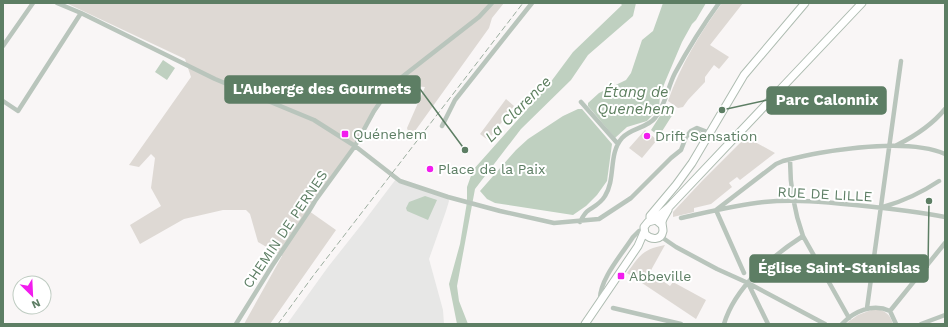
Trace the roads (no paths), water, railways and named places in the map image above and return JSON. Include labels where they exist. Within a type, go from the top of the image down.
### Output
[{"type":"main road","points":[[652,220],[650,216],[692,163],[744,75],[805,3]]},
{"type":"main road","points":[[849,16],[859,3]]},
{"type":"main road","points":[[585,324],[638,246],[645,225],[669,207],[862,3]]},
{"type":"main road","points":[[638,246],[660,236],[663,231],[662,225],[664,218],[669,207]]},
{"type":"main road","points":[[652,220],[658,221],[662,225]]},
{"type":"main road","points":[[644,231],[651,239]]},
{"type":"street","points":[[3,46],[33,3]]},
{"type":"street","points":[[57,3],[81,13],[215,79],[314,120],[355,146],[400,181],[464,201],[554,223],[580,222],[599,219],[631,198],[665,164],[678,154],[687,135],[691,131],[697,128],[710,132]]},
{"type":"street","name":"CHEMIN DE PERNES","points":[[236,324],[272,266],[309,211],[314,200],[355,146],[374,111],[393,84],[478,17],[492,3]]},
{"type":"street","points":[[442,126],[455,100],[532,3]]},
{"type":"street","points":[[580,222],[588,210],[595,207],[605,196],[610,183],[612,166],[618,144],[630,131],[649,123],[655,118],[660,110],[675,74],[719,3]]},
{"type":"street","points":[[3,101],[18,111],[81,13]]},
{"type":"street","points":[[867,308],[882,208],[901,61]]},
{"type":"street","points":[[581,102],[618,144]]},
{"type":"street","points":[[897,145],[918,134],[939,117],[945,109]]},
{"type":"street","points":[[687,135],[698,133],[706,140]]},
{"type":"street","points":[[744,273],[716,210],[776,164],[833,150],[897,145],[935,150],[945,154]]},
{"type":"street","points":[[790,160],[794,200],[798,222],[803,236],[848,318]]},
{"type":"street","points":[[882,208],[903,202],[939,181]]},
{"type":"street","name":"RUE DE LILLE","points":[[681,218],[751,203],[794,200],[925,213],[945,218]]},
{"type":"street","points":[[600,301],[601,288],[605,280],[633,237],[639,231],[644,231]]},
{"type":"street","points":[[660,236],[676,247],[825,324]]},
{"type":"street","points":[[724,324],[732,304],[748,283],[771,259],[803,236]]},
{"type":"street","points":[[890,311],[945,243]]},
{"type":"street","points":[[748,283],[768,324]]},
{"type":"street","points":[[842,324],[848,318],[867,308],[878,307],[890,311],[896,324]]},
{"type":"street","points":[[613,308],[681,324]]},
{"type":"street","points":[[921,324],[945,315]]},
{"type":"water","points":[[620,3],[636,3],[633,16],[588,55],[571,80],[521,129],[475,189],[457,286],[459,301],[468,324],[457,324],[449,284],[460,244],[467,202],[467,187],[473,170],[547,87],[573,52],[622,5]]},
{"type":"water","name":"Étang de Quenehem","points":[[663,3],[706,3],[682,42],[660,96],[659,108],[647,121],[627,127],[615,138],[588,106],[588,103],[599,93],[626,80],[631,73],[642,40],[653,31]]},
{"type":"water","points":[[163,60],[175,68],[167,80],[155,72]]},
{"type":"water","points":[[665,108],[673,114],[659,136],[651,130]]},
{"type":"water","name":"Étang de Quenehem","points":[[578,109],[582,109],[612,144],[607,181],[597,195],[586,206],[573,215],[495,203],[487,199],[480,191],[516,150],[528,139],[563,116]]},
{"type":"water","points":[[425,196],[437,200],[428,220],[407,211],[406,208],[409,202]]},
{"type":"railway","points":[[278,324],[313,276],[523,3]]},
{"type":"place","name":"Parc Calonnix","points":[[722,110]]},
{"type":"place","name":"Quénehem","points":[[345,134]]},
{"type":"place","name":"Drift Sensation","points":[[647,136]]},
{"type":"place","name":"L'Auberge des Gourmets","points":[[465,150]]},
{"type":"place","name":"Place de la Paix","points":[[430,169]]},
{"type":"place","name":"Église Saint-Stanislas","points":[[929,201]]},
{"type":"place","name":"Abbeville","points":[[621,276]]},
{"type":"water label","name":"La Clarence","points":[[518,109]]}]
